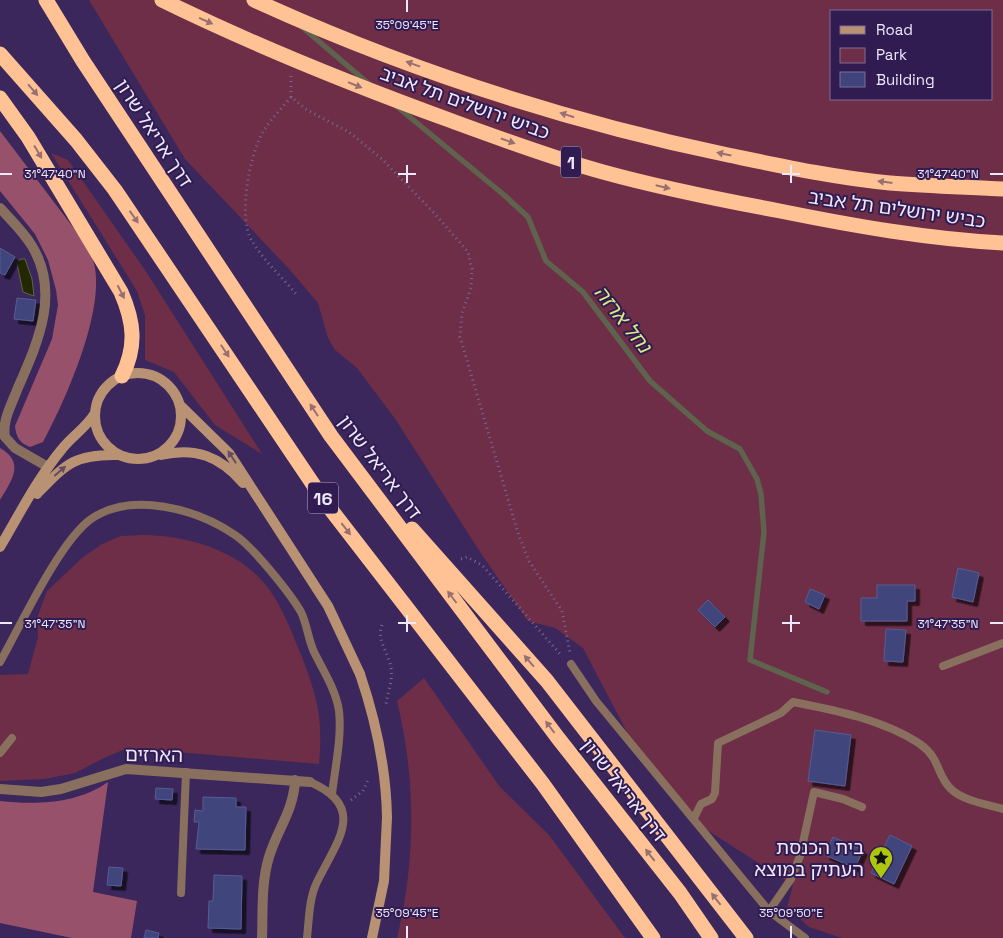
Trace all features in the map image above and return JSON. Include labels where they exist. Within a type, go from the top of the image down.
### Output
[{"type":"highway","name":"דרך אריאל שרון","points":[[46,0],[83,62],[329,433],[558,738],[680,893],[711,938]]},
{"type":"highway","name":"כביש ירושלים תל אביב","points":[[162,0],[246,39],[363,88],[482,132],[602,172],[700,195],[837,223],[949,240],[1003,243]]},
{"type":"highway","name":"כביש ירושלים תל אביב","points":[[254,0],[365,46],[467,84],[569,116],[674,143],[780,166],[888,183],[1003,189]]},
{"type":"highway","name":"16","points":[[0,54],[70,133],[115,190],[325,502],[543,784],[653,938]]},
{"type":"highway","points":[[0,98],[28,137],[121,292],[129,310],[133,340],[128,364],[122,376]]},
{"type":"highway","points":[[329,433],[547,682],[746,938]]},
{"type":"main road","points":[[0,547],[48,467],[67,443],[89,423],[95,412],[98,399],[104,390],[122,376],[143,373],[158,378],[176,394],[180,405],[181,423],[174,440],[156,456]]},
{"type":"main road","points":[[180,405],[222,444],[257,499],[300,559],[328,606],[360,674],[376,724],[383,762],[387,817],[384,881],[372,938]]},
{"type":"main road","points":[[95,412],[98,431],[110,449],[119,455],[131,459],[192,451],[205,455],[217,461],[238,477],[257,499]]},
{"type":"main road","points":[[25,505],[61,470],[78,459],[94,454],[119,455]]},
{"type":"street","points":[[0,208],[32,246],[42,267],[46,290],[42,329],[6,417],[5,438],[15,448],[48,467]]},
{"type":"street","name":"הארזים","points":[[0,789],[41,792],[60,789],[126,769],[310,782]]},
{"type":"street","points":[[262,938],[263,876],[270,854],[292,806],[295,780]]},
{"type":"lane","points":[[0,662],[55,564],[70,541],[92,519],[121,507],[142,506],[177,509],[202,518],[236,535],[247,545],[300,611],[309,640],[333,691],[339,711],[332,794]]},
{"type":"lane","points":[[943,666],[1003,643]]},
{"type":"lane","points":[[571,664],[596,701],[769,911],[805,938]]},
{"type":"lane","points":[[694,818],[701,804],[712,799],[715,793],[718,743],[781,713],[793,702],[827,708],[884,726],[919,744],[936,760],[945,782],[951,790],[963,797],[1003,809]]},
{"type":"lane","points":[[0,753],[12,738]]},
{"type":"lane","points":[[181,893],[186,772]]},
{"type":"lane","points":[[307,938],[316,883],[338,843],[344,824],[342,807],[332,794],[310,782]]},
{"type":"lane","points":[[769,911],[791,879],[800,856],[814,792],[843,799],[862,807]]},
{"type":"path","points":[[291,74],[291,97],[263,131],[249,180],[245,207],[246,227],[251,241],[296,294]]},
{"type":"path","points":[[291,97],[307,110],[328,119],[349,132],[382,159],[436,214],[468,252],[472,269],[471,288],[462,313],[460,336],[509,508],[529,561],[562,611],[571,664]]},
{"type":"path","points":[[457,562],[467,557],[482,565],[554,649],[571,664]]},
{"type":"green space","points":[[89,0],[1003,0],[1003,938],[842,938],[809,927],[787,907],[793,885],[707,830],[639,755],[583,648],[555,628],[528,621],[480,552],[396,420],[357,368],[335,350],[328,338],[318,303],[290,270],[185,159]]},
{"type":"green space","points":[[51,153],[68,160],[147,273],[262,454],[215,425],[174,372],[145,360],[145,315],[137,291]]},
{"type":"green space","points":[[144,535],[179,539],[214,548],[246,566],[271,592],[292,632],[315,698],[320,721],[319,764],[125,749],[75,773],[45,779],[0,781],[0,675],[28,674],[38,637],[37,618],[47,591],[82,558],[102,544],[121,536]]},
{"type":"green space","points":[[424,678],[500,787],[549,835],[625,938],[397,938],[408,879],[411,820],[408,760],[397,701]]},
{"type":"shaded area","points":[[0,131],[85,243],[93,260],[96,279],[95,302],[90,327],[72,379],[43,442],[30,447],[19,439],[15,426],[52,339],[58,305],[48,260],[35,234],[0,191]]},
{"type":"shaded area","points":[[20,259],[25,259],[32,279],[34,296],[23,292],[17,264]]},
{"type":"shaded area","points":[[0,448],[13,460],[14,472],[0,500]]},
{"type":"shaded area","points":[[108,782],[93,892],[137,901],[131,938],[72,938],[0,923],[0,801],[42,803],[70,799],[83,795]]},
{"type":"building","points":[[0,248],[15,257],[5,275],[0,273]]},
{"type":"building","points":[[17,298],[36,300],[33,321],[14,319]]},
{"type":"building","points":[[958,568],[979,573],[973,602],[952,597]]},
{"type":"building","points":[[877,585],[915,585],[915,601],[907,601],[907,621],[861,621],[861,598],[877,598]]},
{"type":"building","points":[[810,589],[825,595],[819,609],[805,602]]},
{"type":"building","points":[[708,600],[725,617],[715,627],[698,610]]},
{"type":"building","points":[[886,629],[906,630],[903,662],[884,661]]},
{"type":"building","points":[[815,730],[851,735],[845,786],[808,781]]},
{"type":"building","points":[[156,788],[173,789],[172,800],[155,799]]},
{"type":"building","points":[[203,797],[236,798],[236,807],[246,807],[245,850],[196,849],[199,822],[194,822],[195,810],[203,811]]},
{"type":"building","points":[[890,835],[912,846],[894,884],[871,873]]},
{"type":"building","points":[[833,837],[863,850],[855,868],[825,855]]},
{"type":"building","points":[[109,867],[123,868],[121,886],[107,885]]},
{"type":"building","points":[[214,875],[242,876],[241,929],[208,928],[209,901],[213,901]]},
{"type":"building","points":[[146,930],[159,933],[158,938],[144,938]]},
{"type":"waterway","name":"נחל ארזה","points":[[302,27],[369,84]]},
{"type":"waterway","name":"נחל ארזה","points":[[394,104],[528,217],[546,261],[583,292],[650,381],[707,431],[740,449],[757,479],[761,494],[764,532],[750,660],[827,692]]},
{"type":"place","name":"בית הכנסת העתיק במוצא","points":[[881,879]]}]
